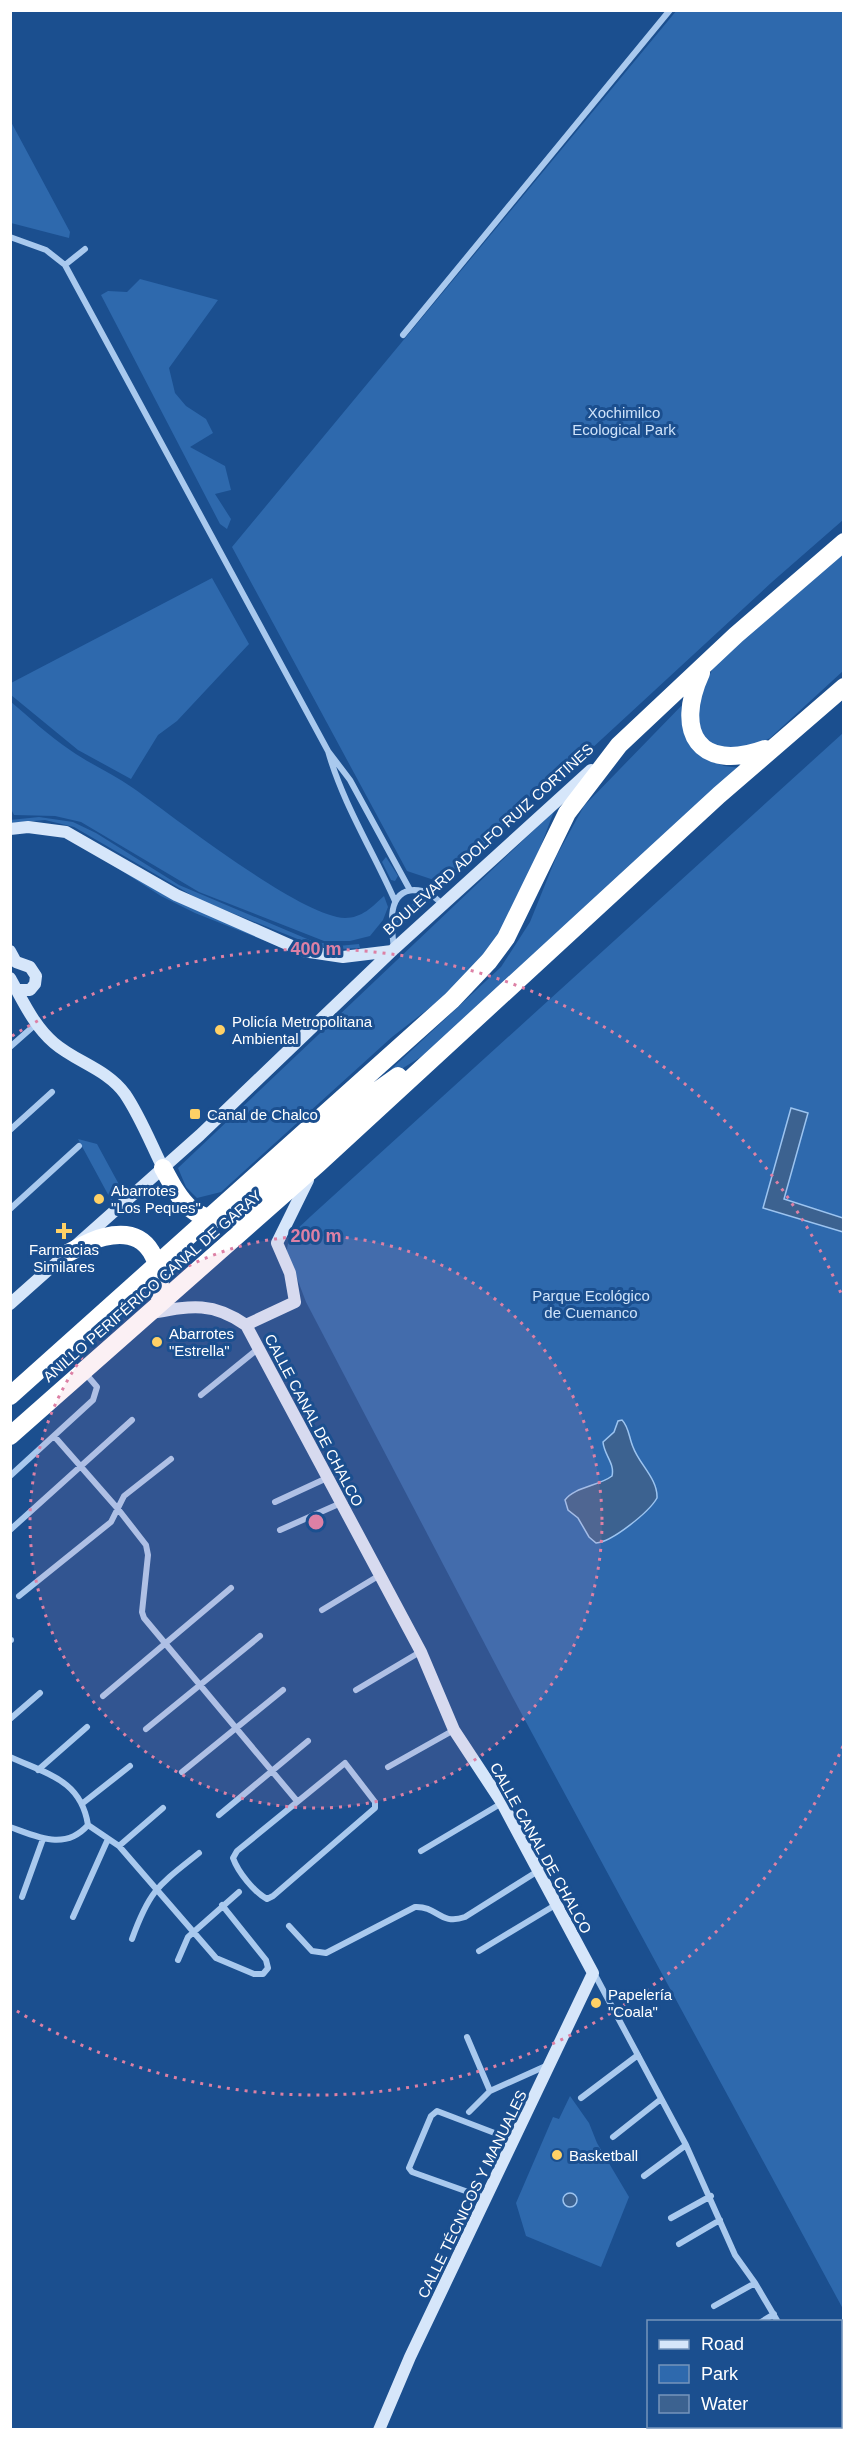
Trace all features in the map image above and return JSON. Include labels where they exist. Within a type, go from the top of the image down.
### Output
[{"type":"highway","name":"BOULEVARD ADOLFO RUIZ CORTINES","points":[[619,745],[706,663],[843,542]]},
{"type":"highway","points":[[706,663],[691,694],[689,712],[689,724],[702,746],[712,753],[744,757],[775,745]]},
{"type":"highway","points":[[318,1164],[451,1039],[775,745],[843,687]]},
{"type":"highway","points":[[10,1396],[452,1000],[501,945],[567,813],[619,745]]},
{"type":"highway","points":[[163,1168],[180,1199],[191,1210],[205,1217],[223,1219],[236,1217],[357,1105],[451,1039]]},
{"type":"highway","name":"ANILLO PERIFÉRICO CANAL DE GARAY","points":[[10,1436],[318,1164]]},
{"type":"highway","points":[[66,1254],[103,1237],[132,1237],[145,1244],[154,1254],[162,1278],[154,1308]]},
{"type":"street","points":[[403,335],[670,10]]},
{"type":"street","points":[[10,237],[46,250],[65,265],[328,751],[350,780],[410,890]]},
{"type":"street","points":[[65,265],[85,249]]},
{"type":"street","name":"BOULEVARD ADOLFO RUIZ CORTINES","points":[[163,1168],[442,904],[619,745]]},
{"type":"street","points":[[10,829],[50,828],[81,838],[176,895],[303,951],[343,957],[393,950],[392,920],[395,901],[371,847],[338,786],[328,751]]},
{"type":"street","points":[[371,847],[382,840]]},
{"type":"street","points":[[395,901],[410,890],[432,894],[442,904]]},
{"type":"street","points":[[10,951],[16,962],[30,967],[36,976],[35,984],[30,990],[17,990]]},
{"type":"street","points":[[10,978],[36,1024],[54,1043],[76,1060],[105,1073],[125,1094],[163,1168],[10,1304]]},
{"type":"street","points":[[10,1047],[36,1024]]},
{"type":"street","points":[[10,1130],[52,1092]]},
{"type":"street","points":[[10,1209],[80,1146]]},
{"type":"street","name":"CALLE CANAL DE CHALCO","points":[[251,1324],[295,1302],[290,1273],[277,1243],[300,1193],[318,1164]]},
{"type":"street","name":"CALLE CANAL DE CHALCO","points":[[154,1308],[213,1308],[251,1324],[259,1348],[422,1652],[454,1730],[502,1803],[686,2145],[711,2196],[735,2255],[777,2320]]},
{"type":"street","points":[[201,1395],[259,1348]]},
{"type":"street","points":[[10,1476],[97,1393],[97,1387],[83,1371]]},
{"type":"street","points":[[10,1530],[132,1420]]},
{"type":"street","points":[[54,1436],[118,1509],[147,1547],[143,1616],[297,1801]]},
{"type":"street","points":[[19,1596],[111,1522],[124,1496],[171,1459]]},
{"type":"street","points":[[275,1502],[327,1478]]},
{"type":"street","points":[[280,1530],[341,1503]]},
{"type":"street","points":[[322,1610],[380,1575]]},
{"type":"street","points":[[103,1696],[231,1588]]},
{"type":"street","points":[[146,1729],[260,1636]]},
{"type":"street","points":[[356,1690],[422,1652]]},
{"type":"street","points":[[182,1772],[283,1690]]},
{"type":"street","points":[[10,1719],[40,1693]]},
{"type":"street","points":[[38,1770],[87,1727]]},
{"type":"street","points":[[388,1767],[454,1730]]},
{"type":"street","points":[[219,1815],[308,1741]]},
{"type":"street","points":[[10,1757],[67,1785],[83,1803],[88,1825],[119,1846],[216,1958],[254,1974],[263,1974],[268,1968],[266,1960],[222,1905]]},
{"type":"street","points":[[345,1763],[375,1802],[375,1808],[362,1822],[267,1899],[261,1896],[236,1867],[233,1858],[237,1851],[297,1801],[345,1763]]},
{"type":"street","points":[[83,1803],[130,1766]]},
{"type":"street","points":[[422,1851],[502,1803]]},
{"type":"street","points":[[119,1846],[163,1808]]},
{"type":"street","points":[[10,1827],[43,1839],[63,1840],[74,1836],[88,1825]]},
{"type":"street","points":[[22,1897],[43,1839]]},
{"type":"street","points":[[73,1917],[108,1839]]},
{"type":"street","points":[[132,1938],[143,1910],[156,1888],[199,1853]]},
{"type":"street","points":[[289,1926],[312,1952],[326,1953],[415,1907],[430,1910],[443,1919],[453,1922],[465,1917],[539,1871]]},
{"type":"street","points":[[178,1960],[183,1944],[222,1905],[239,1892]]},
{"type":"street","points":[[479,1951],[557,1904]]},
{"type":"street","name":"CALLE TÉCNICOS Y MANUALES","points":[[379,2430],[410,2357],[513,2140],[552,2064],[593,1973]]},
{"type":"street","points":[[467,2037],[490,2091]]},
{"type":"street","points":[[581,2098],[638,2055]]},
{"type":"street","points":[[469,2112],[490,2091],[552,2064]]},
{"type":"street","points":[[613,2137],[661,2099]]},
{"type":"street","points":[[485,2198],[412,2172],[409,2168],[430,2116],[437,2111],[513,2140]]},
{"type":"street","points":[[644,2176],[686,2145]]},
{"type":"street","points":[[671,2218],[711,2196]]},
{"type":"street","points":[[679,2244],[720,2220]]},
{"type":"street","points":[[714,2306],[755,2283]]},
{"type":"street","points":[[764,2320],[774,2314]]},
{"type":"green space","name":"Xochimilco Ecological Park","points":[[677,10],[843,11],[843,520],[772,582],[538,798],[529,797],[507,815],[509,823],[443,883],[407,871],[232,547]]},
{"type":"green space","points":[[10,120],[70,232],[69,238],[11,223]]},
{"type":"green space","points":[[140,279],[218,300],[169,368],[175,393],[186,406],[206,419],[213,433],[190,447],[225,466],[231,490],[215,494],[231,519],[227,529],[220,524],[101,295],[108,291],[127,292]]},
{"type":"green space","points":[[843,551],[843,671],[770,738],[747,750],[717,747],[698,735],[692,717],[714,665]]},
{"type":"green space","points":[[212,578],[249,644],[177,721],[158,735],[131,779],[78,750],[11,695],[11,683]]},
{"type":"green space","points":[[687,700],[709,759],[724,766],[740,768],[424,1055],[371,1088],[501,967],[530,922],[557,855],[584,806]]},
{"type":"green space","points":[[10,701],[62,745],[133,788],[206,842],[269,884],[325,913],[345,918],[362,914],[384,896],[388,907],[383,920],[370,936],[350,941],[324,941],[199,892],[81,822],[55,816],[14,815],[10,807]]},
{"type":"green space","name":"Parque Ecológico de Cuemanco","points":[[843,733],[843,2309],[512,1696],[306,1302],[287,1252],[292,1236],[311,1216]]},
{"type":"green space","points":[[554,811],[526,886],[492,950],[450,992],[392,1037],[221,1192],[197,1198],[186,1187],[178,1168]]},
{"type":"green space","points":[[39,817],[73,822],[96,833],[179,885],[312,941],[338,946],[359,944],[360,948],[341,949],[315,946],[200,900],[74,827],[45,820],[11,823],[10,820]]},
{"type":"green space","points":[[89,850],[288,950],[195,913],[161,896]]},
{"type":"green space","points":[[386,857],[398,876],[395,881],[391,880],[382,862]]},
{"type":"green space","points":[[423,895],[428,895],[431,901],[395,931],[397,916]]},
{"type":"green space","points":[[78,1139],[97,1144],[122,1190],[111,1200]]},
{"type":"green space","points":[[570,2096],[589,2123],[597,2143],[629,2197],[601,2267],[526,2236],[516,2203],[553,2117],[559,2119]]},
{"type":"water","points":[[791,1108],[808,1113],[784,1199],[843,1218],[843,1232],[763,1208]]},
{"type":"water","points":[[622,1420],[628,1429],[636,1453],[655,1484],[657,1498],[630,1525],[611,1538],[596,1543],[589,1537],[578,1518],[568,1510],[565,1500],[574,1492],[612,1476],[612,1467],[603,1442],[614,1432],[618,1421]]},
{"type":"water","points":[[570,2193],[575,2195],[577,2200],[575,2205],[570,2207],[565,2205],[563,2200],[565,2195]]},
{"type":"place","name":"Policía Metropolitana Ambiental","points":[[220,1030]]},
{"type":"place","name":"Canal de Chalco","points":[[195,1114]]},
{"type":"place","name":"Abarrotes \"Los Peques\"","points":[[99,1199]]},
{"type":"place","name":"Farmacias Similares","points":[[64,1231]]},
{"type":"place","name":"Abarrotes \"Estrella\"","points":[[157,1342]]},
{"type":"place","name":"Papelería \"Coala\"","points":[[596,2003]]},
{"type":"place","name":"Basketball","points":[[557,2155]]}]
